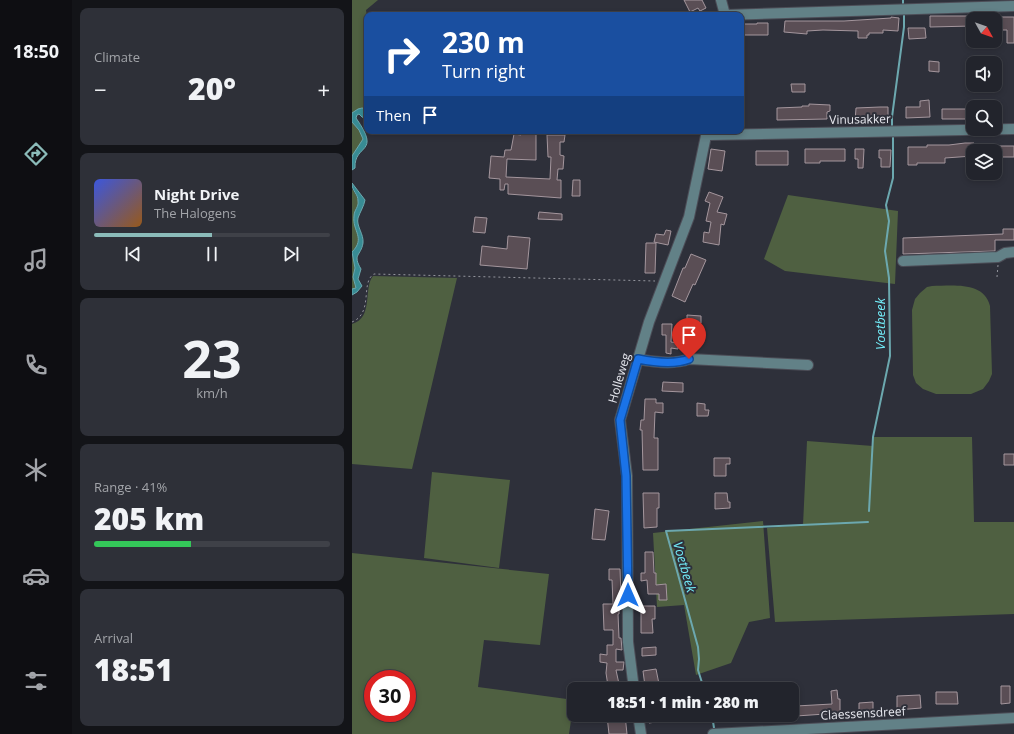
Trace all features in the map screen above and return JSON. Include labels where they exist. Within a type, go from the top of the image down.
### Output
[{"type":"street","points":[[721,0],[724,12]]},
{"type":"street","points":[[744,14],[981,3],[1014,6]]},
{"type":"street","name":"Vinusakker","points":[[744,133],[1014,129]]},
{"type":"street","name":"Holleweg","points":[[633,682],[628,642],[626,476],[620,420],[649,322],[689,218],[707,134]]},
{"type":"street","points":[[904,261],[996,257],[1005,253],[1014,252]]},
{"type":"street","points":[[638,359],[646,361],[675,362],[689,359],[808,365]]},
{"type":"street","name":"Claessensdreef","points":[[713,734],[1014,718]]},
{"type":"street","points":[[639,722],[641,734]]},
{"type":"path","points":[[996,257],[997,277]]},
{"type":"path","points":[[352,322],[362,313],[368,281],[374,274],[664,282]]},
{"type":"green space","points":[[352,0],[378,0],[366,10],[366,12],[364,12],[364,109],[358,109],[352,113]]},
{"type":"green space","points":[[352,122],[359,130],[363,139],[352,157]]},
{"type":"green space","points":[[352,189],[358,200],[358,205],[355,211],[359,241],[357,247],[352,252]]},
{"type":"green space","points":[[788,195],[898,211],[895,284],[785,271],[764,259]]},
{"type":"green space","points":[[352,252],[355,268],[353,277],[356,288],[352,289]]},
{"type":"green space","points":[[373,276],[457,278],[412,469],[352,464],[352,324],[359,321],[363,316],[366,309],[370,281]]},
{"type":"green space","points":[[927,287],[966,287],[981,292],[987,298],[990,306],[992,374],[983,389],[971,394],[936,394],[923,389],[916,383],[913,375],[912,310],[915,299],[920,293]]},
{"type":"green space","points":[[873,437],[972,437],[974,522],[1014,522],[1014,614],[775,622],[767,528],[803,525],[807,441],[873,446]]},
{"type":"green space","points":[[432,472],[510,480],[499,568],[424,558]]},
{"type":"green space","points":[[763,521],[770,618],[749,622],[731,663],[696,675],[684,605],[657,607],[653,533]]},
{"type":"green space","points":[[352,553],[549,574],[540,645],[484,640],[478,687],[567,699],[567,722],[571,722],[569,734],[352,734]]},
{"type":"water","points":[[364,108],[364,118],[359,114],[356,118],[367,138],[367,143],[365,148],[358,155],[355,168],[352,170],[352,156],[363,139],[359,130],[352,122],[352,113],[358,109]]},
{"type":"water","points":[[352,183],[365,200],[358,218],[358,224],[363,240],[362,247],[357,258],[361,269],[358,279],[362,286],[352,295],[352,289],[356,288],[353,277],[355,268],[352,252],[358,243],[354,214],[358,203],[358,198]]},
{"type":"building","points":[[684,0],[702,0],[706,8],[700,11],[698,8],[690,12]]},
{"type":"building","points":[[930,16],[966,16],[966,26],[930,27]]},
{"type":"building","points":[[891,17],[899,18],[898,31],[883,30],[883,33],[869,33],[867,38],[858,38],[858,31],[823,30],[807,31],[807,34],[784,32],[785,21],[844,21]]},
{"type":"building","points":[[1002,17],[1014,17],[1014,43],[1007,43],[1007,30],[1002,30]]},
{"type":"building","points":[[768,23],[768,35],[744,35],[744,24]]},
{"type":"building","points":[[908,28],[925,28],[926,38],[909,39]]},
{"type":"building","points":[[929,61],[939,62],[939,72],[929,71]]},
{"type":"building","points":[[791,84],[805,84],[805,92],[792,92]]},
{"type":"building","points":[[929,100],[930,117],[906,118],[906,107],[920,107],[920,101]]},
{"type":"building","points":[[809,104],[830,105],[830,111],[827,112],[827,119],[777,120],[777,108],[802,107],[809,106]]},
{"type":"building","points":[[888,107],[888,118],[862,118],[861,122],[855,122],[856,108]]},
{"type":"building","points":[[942,109],[966,109],[966,119],[942,119]]},
{"type":"building","points":[[514,134],[536,134],[536,160],[507,159],[506,177],[550,179],[551,157],[548,157],[547,135],[565,135],[564,142],[560,142],[560,155],[564,156],[563,169],[558,169],[557,180],[561,180],[561,198],[508,194],[508,184],[505,184],[504,190],[500,190],[500,179],[489,178],[491,156],[504,157],[505,150],[511,150]]},
{"type":"building","points":[[974,143],[966,144],[966,156],[945,158],[945,163],[917,163],[917,165],[908,165],[908,147]]},
{"type":"building","points":[[1002,146],[1014,146],[1014,157],[1002,157]]},
{"type":"building","points":[[711,149],[725,151],[722,171],[708,169]]},
{"type":"building","points":[[805,149],[845,149],[845,161],[820,161],[820,163],[805,163]]},
{"type":"building","points":[[855,149],[864,149],[863,168],[858,168],[858,159],[855,159]]},
{"type":"building","points":[[879,150],[891,150],[890,167],[881,167]]},
{"type":"building","points":[[756,151],[788,151],[788,165],[756,165]]},
{"type":"building","points":[[573,180],[580,180],[580,196],[572,196]]},
{"type":"building","points":[[709,192],[723,197],[717,212],[727,214],[724,225],[721,224],[719,245],[703,242],[704,232],[709,233],[711,222],[706,221],[710,203],[705,201]]},
{"type":"building","points":[[539,212],[562,214],[562,220],[538,219]]},
{"type":"building","points":[[475,217],[487,218],[485,233],[473,232]]},
{"type":"building","points":[[1003,229],[1014,229],[1014,240],[995,240],[995,251],[903,254],[903,238],[1003,234]]},
{"type":"building","points":[[666,230],[671,231],[668,245],[654,242],[656,234],[664,235]]},
{"type":"building","points":[[508,236],[530,238],[527,269],[480,265],[482,246],[507,249]]},
{"type":"building","points":[[646,243],[656,243],[655,273],[645,273]]},
{"type":"building","points":[[691,254],[706,260],[695,285],[693,284],[685,302],[672,296],[683,268],[685,268]]},
{"type":"building","points":[[687,315],[701,316],[701,323],[687,322]]},
{"type":"building","points":[[662,324],[672,324],[671,342],[678,343],[678,349],[671,348],[671,354],[666,353],[666,335],[662,335]]},
{"type":"building","points":[[663,382],[683,383],[683,392],[662,391]]},
{"type":"building","points":[[645,399],[656,399],[656,403],[663,403],[663,413],[655,412],[654,438],[658,438],[658,470],[643,470],[642,430],[640,430],[641,420],[644,420]]},
{"type":"building","points":[[697,403],[705,404],[705,410],[709,410],[708,416],[697,416]]},
{"type":"building","points":[[1004,454],[1014,454],[1014,465],[1004,465]]},
{"type":"building","points":[[714,458],[730,458],[730,464],[726,464],[726,476],[714,476]]},
{"type":"building","points":[[643,493],[659,493],[657,527],[644,528]]},
{"type":"building","points":[[715,493],[727,493],[730,508],[715,509]]},
{"type":"building","points":[[595,509],[609,511],[605,540],[592,539]]},
{"type":"building","points":[[645,552],[653,552],[656,585],[666,584],[667,600],[659,600],[659,594],[648,594],[647,580],[641,581],[641,573],[645,573]]},
{"type":"building","points":[[609,569],[620,569],[621,596],[619,596],[618,614],[619,638],[621,638],[622,650],[616,649],[616,662],[624,662],[623,670],[616,670],[619,682],[607,682],[606,673],[607,663],[600,662],[600,654],[607,655],[607,645],[613,645],[613,630],[604,630],[603,604],[613,604],[612,580],[609,580]]},
{"type":"building","points":[[641,606],[655,606],[655,619],[652,619],[653,633],[641,633]]},
{"type":"building","points":[[656,647],[656,655],[642,656],[642,648]]},
{"type":"building","points":[[656,669],[659,682],[644,682],[643,671]]},
{"type":"building","points":[[1001,686],[1010,686],[1010,703],[1001,704]]},
{"type":"building","points":[[837,690],[838,699],[840,699],[840,713],[799,716],[799,706],[832,704],[831,691]]},
{"type":"building","points":[[936,692],[957,692],[958,704],[936,704]]},
{"type":"building","points":[[920,695],[921,708],[897,710],[897,696]]},
{"type":"building","points":[[873,702],[873,712],[859,712],[859,703]]},
{"type":"building","points":[[608,722],[626,722],[627,734],[609,734]]},
{"type":"waterway","name":"Voetbeek","points":[[892,126],[904,27],[904,15]]},
{"type":"waterway","name":"Voetbeek","points":[[869,511],[873,437],[890,356],[889,278],[885,251],[889,221],[886,205],[893,178],[893,136]]},
{"type":"waterway","name":"Voetbeek","points":[[702,682],[698,670],[698,647],[666,531],[868,522]]},
{"type":"waterway","name":"Voetbeek","points":[[713,722],[714,728]]},
{"type":"route","points":[[628,595],[627,495],[620,420],[638,359],[646,361],[675,362],[689,359]]}]
